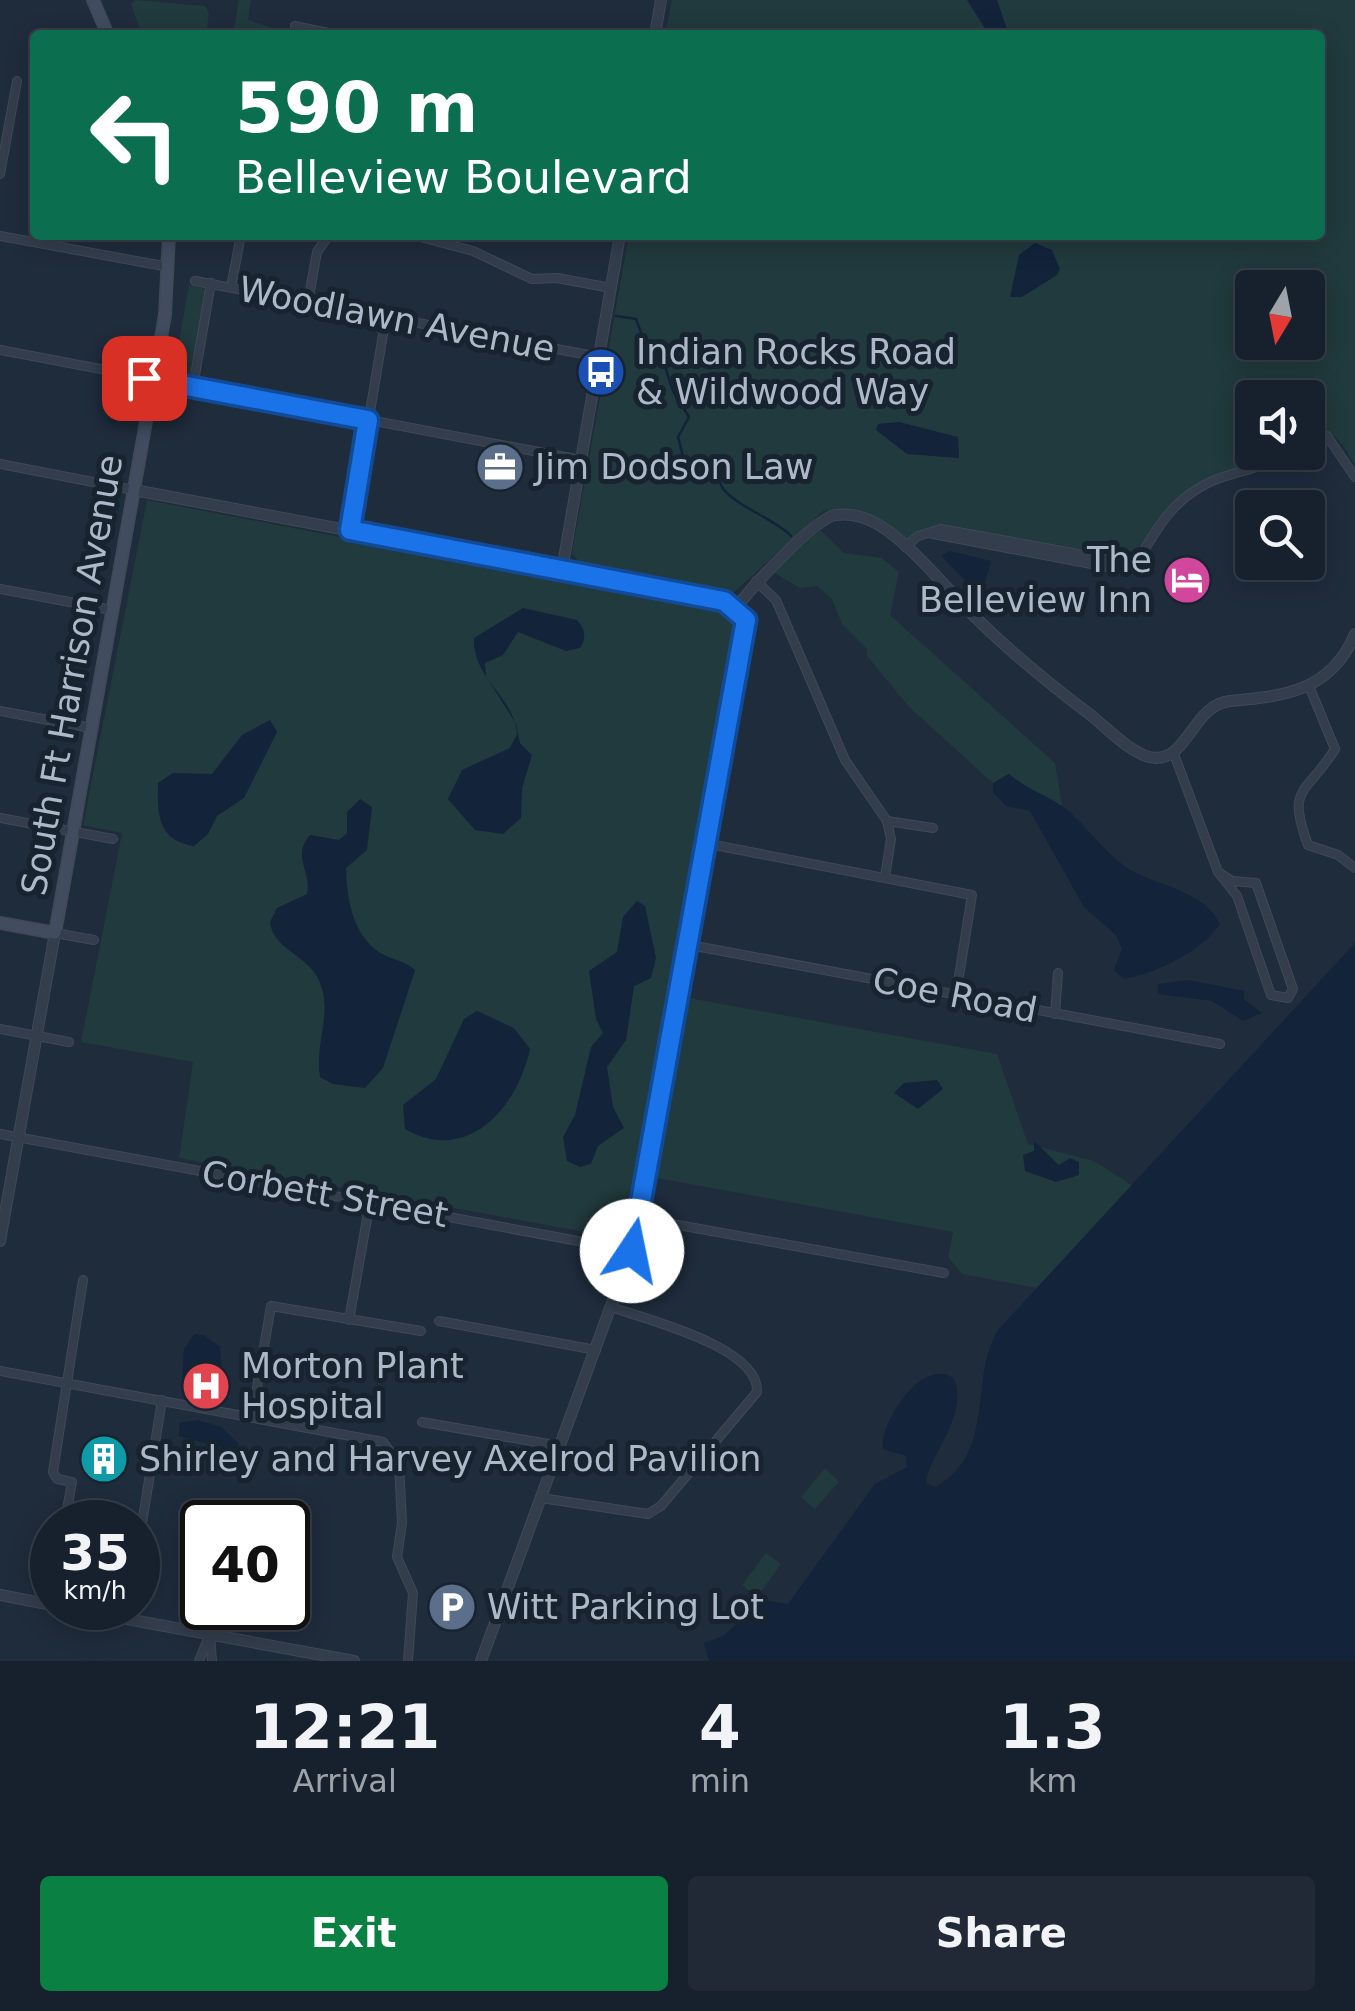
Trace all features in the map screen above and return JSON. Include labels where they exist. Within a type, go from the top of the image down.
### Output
[{"type":"main road","points":[[93,0],[106,30]]},
{"type":"main road","name":"South Ft Harrison Avenue","points":[[54,933],[153,380],[170,268],[169,240]]},
{"type":"main road","points":[[0,923],[54,933]]},
{"type":"street","points":[[656,30],[661,0]]},
{"type":"street","points":[[295,26],[314,30]]},
{"type":"street","points":[[0,174],[17,81]]},
{"type":"street","points":[[0,236],[170,268]]},
{"type":"street","points":[[232,287],[240,240]]},
{"type":"street","points":[[308,302],[317,252],[325,240]]},
{"type":"street","points":[[431,240],[473,252],[532,279],[570,280],[611,288]]},
{"type":"street","points":[[562,570],[619,240]]},
{"type":"street","name":"Woodlawn Avenue","points":[[195,280],[599,357]]},
{"type":"street","points":[[193,387],[211,284]]},
{"type":"street","points":[[350,530],[386,316]]},
{"type":"street","points":[[0,350],[581,460]]},
{"type":"street","points":[[1325,436],[1355,477]]},
{"type":"street","points":[[0,464],[724,601],[746,620],[632,1251],[481,1661]]},
{"type":"street","points":[[905,547],[941,529],[1113,560],[1134,569],[1165,515],[1186,494],[1226,476],[1253,470]]},
{"type":"street","points":[[736,608],[756,580],[828,518],[863,517],[905,547],[1009,649],[1082,708],[1141,754],[1162,758],[1174,754],[1195,721],[1215,704],[1261,702],[1309,686],[1342,656],[1355,634]]},
{"type":"street","points":[[756,580],[776,600],[846,760],[886,820],[891,840],[885,876]]},
{"type":"street","points":[[0,589],[112,610]]},
{"type":"street","points":[[1309,686],[1334,736],[1335,749],[1300,792],[1296,813],[1308,845],[1338,855],[1355,868]]},
{"type":"street","points":[[0,711],[91,728]]},
{"type":"street","points":[[1174,754],[1218,872],[1237,896],[1271,994],[1288,998],[1293,990],[1258,888],[1252,879],[1232,880],[1218,872]]},
{"type":"street","points":[[0,818],[113,839]]},
{"type":"street","points":[[886,820],[933,828]]},
{"type":"street","points":[[708,844],[972,895],[956,995]]},
{"type":"street","points":[[1237,896],[1244,880]]},
{"type":"street","points":[[54,933],[94,940]]},
{"type":"street","name":"South Ft Harrison Avenue","points":[[0,1241],[54,933]]},
{"type":"street","name":"Coe Road","points":[[690,945],[1220,1044]]},
{"type":"street","points":[[1055,1014],[1058,973]]},
{"type":"street","points":[[0,1029],[69,1042]]},
{"type":"street","name":"Corbett Street","points":[[0,1134],[632,1251]]},
{"type":"street","points":[[349,1320],[370,1202]]},
{"type":"street","points":[[638,1218],[944,1274]]},
{"type":"street","points":[[69,1500],[72,1482],[56,1479],[53,1472],[83,1280]]},
{"type":"street","points":[[252,1417],[271,1306],[421,1331]]},
{"type":"street","points":[[542,1498],[648,1514],[661,1506],[757,1392],[754,1376],[726,1351],[611,1307]]},
{"type":"street","points":[[439,1320],[596,1350]]},
{"type":"street","points":[[0,1371],[377,1440],[388,1447],[399,1464],[402,1523],[397,1557],[413,1593],[408,1661]]},
{"type":"street","points":[[144,1500],[162,1400]]},
{"type":"street","points":[[422,1422],[560,1446]]},
{"type":"street","points":[[0,1595],[30,1601]]},
{"type":"street","points":[[160,1621],[354,1661]]},
{"type":"street","points":[[199,1661],[210,1634]]},
{"type":"street","points":[[210,1634],[212,1661]]},
{"type":"green space","points":[[136,0],[205,6],[209,13],[207,30],[140,30],[131,4]]},
{"type":"green space","points":[[239,0],[251,0],[248,20],[279,30],[234,30]]},
{"type":"green space","points":[[672,0],[1355,0],[1355,465],[1342,444],[1325,431],[1325,380],[1235,380],[1235,470],[1239,470],[1181,495],[1159,518],[1134,558],[948,526],[926,528],[905,541],[883,523],[822,516],[829,510],[823,511],[730,596],[584,569],[572,553],[628,240],[1325,240],[1325,30],[666,30]]},
{"type":"green space","points":[[189,285],[206,289],[191,378],[186,382],[172,380]]},
{"type":"green space","points":[[147,500],[734,613],[741,630],[629,1240],[179,1158],[193,1062],[81,1042],[122,833],[83,825]]},
{"type":"green space","points":[[820,530],[844,553],[882,558],[899,572],[890,615],[1055,763],[1062,806],[1036,796],[1009,774],[993,783],[909,707],[867,656],[867,649],[842,624],[832,599],[817,586],[800,588],[773,572]]},
{"type":"green space","points":[[689,998],[997,1054],[1028,1144],[1094,1161],[1133,1186],[1037,1288],[962,1274],[948,1257],[953,1232],[651,1177],[660,1154]]},
{"type":"green space","points":[[825,1468],[839,1482],[815,1509],[801,1497]]},
{"type":"green space","points":[[766,1553],[781,1564],[757,1597],[742,1585]]},
{"type":"water","points":[[967,0],[997,0],[1007,30],[986,30]]},
{"type":"water","points":[[1035,243],[1052,250],[1060,269],[1057,275],[1022,297],[1010,297],[1019,255]]},
{"type":"water","points":[[899,422],[958,437],[959,458],[907,454],[876,430],[878,424]]},
{"type":"water","points":[[950,551],[991,561],[981,596],[941,556]]},
{"type":"water","points":[[523,608],[577,620],[582,627],[580,648],[566,651],[518,632],[503,655],[485,663],[486,676],[479,665],[474,638]]},
{"type":"water","points":[[270,720],[277,732],[244,798],[217,816],[208,834],[194,846],[173,838],[159,815],[158,783],[173,773],[212,774],[242,735]]},
{"type":"water","points":[[514,721],[520,743],[532,755],[522,788],[521,818],[503,834],[475,830],[448,799],[462,770],[510,748],[517,734]]},
{"type":"water","points":[[1009,774],[1062,806],[1123,865],[1190,895],[1212,912],[1220,924],[1202,943],[1177,960],[1124,979],[1114,970],[1122,949],[1116,935],[1084,907],[1030,811],[1006,806],[993,792],[993,783]]},
{"type":"water","points":[[360,799],[372,807],[367,850],[346,868],[353,915],[363,936],[380,953],[415,970],[383,1068],[365,1088],[333,1084],[320,1077],[322,987],[310,968],[282,945],[270,922],[277,908],[307,894],[302,850],[310,835],[339,840],[347,833],[347,812]]},
{"type":"water","points":[[637,901],[645,906],[656,958],[651,978],[634,986],[626,1040],[607,1067],[613,1107],[624,1128],[598,1146],[591,1164],[580,1167],[567,1161],[563,1137],[575,1115],[591,1047],[603,1033],[596,1019],[589,971],[617,952],[623,917]]},
{"type":"water","points":[[1355,943],[1355,1661],[709,1661],[704,1643],[723,1636],[741,1620],[743,1597],[788,1604],[875,1484],[907,1467],[906,1456],[883,1449],[883,1438],[905,1396],[929,1376],[942,1374],[954,1379],[957,1393],[953,1421],[926,1483],[935,1487],[954,1473],[967,1456],[974,1436],[984,1371],[998,1330]]},
{"type":"water","points":[[1188,980],[1244,991],[1244,999],[1262,1013],[1243,1021],[1212,1001],[1158,994],[1158,984]]},
{"type":"water","points":[[477,1011],[514,1028],[530,1049],[514,1091],[486,1125],[469,1135],[449,1140],[428,1138],[405,1129],[403,1105],[436,1079],[464,1019]]},
{"type":"water","points":[[937,1080],[943,1089],[918,1109],[894,1093],[904,1083]]},
{"type":"water","points":[[1034,1141],[1059,1165],[1070,1158],[1079,1162],[1079,1175],[1056,1182],[1025,1171],[1023,1155],[1034,1151]]},
{"type":"water","points":[[194,1334],[204,1335],[220,1347],[222,1370],[212,1390],[182,1382],[184,1349]]},
{"type":"water","points":[[198,1420],[221,1427],[239,1444],[235,1451],[179,1436],[179,1423]]},
{"type":"waterway","points":[[616,316],[636,319],[643,338],[659,348],[673,391],[689,417],[678,437],[686,468],[718,457],[720,483],[728,494],[791,536]]},
{"type":"place","name":"Indian Rocks Road & Wildwood Way","points":[[601,372]]},
{"type":"place","name":"Jim Dodson Law","points":[[500,467]]},
{"type":"place","name":"The Belleview Inn","points":[[1187,580]]},
{"type":"place","name":"Morton Plant Hospital","points":[[206,1386]]},
{"type":"place","name":"Shirley and Harvey Axelrod Pavilion","points":[[104,1459]]},
{"type":"place","name":"Witt Parking Lot","points":[[452,1607]]},
{"type":"route","points":[[144,378],[368,420],[350,530],[724,601],[746,620],[632,1251]]}]
